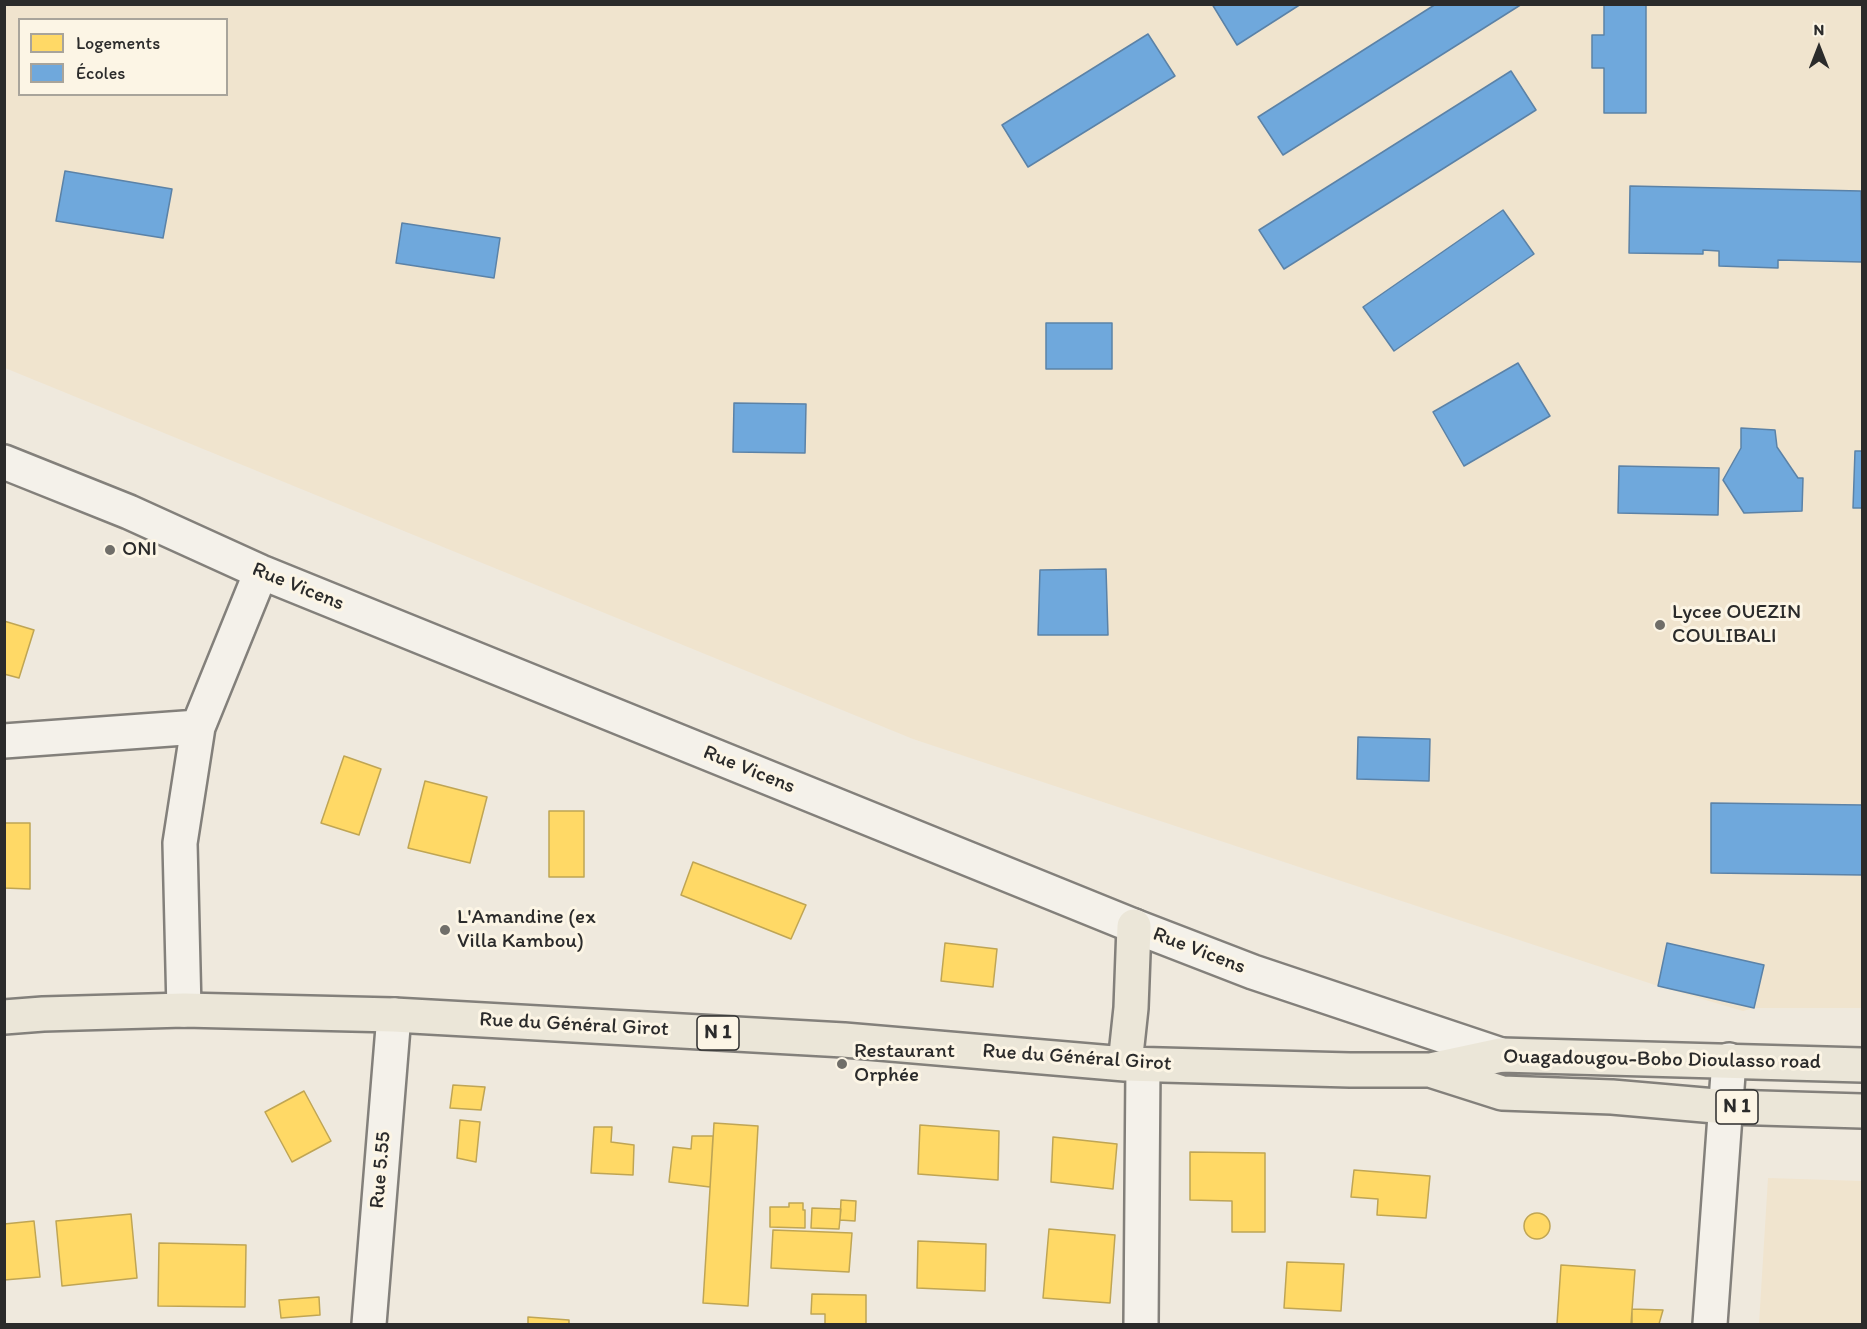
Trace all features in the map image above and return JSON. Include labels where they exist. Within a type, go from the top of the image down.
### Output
[{"type":"highway","points":[[1134,926],[1132,1000],[1134,1064]]},
{"type":"highway","name":"Rue du Général Girot","points":[[4,1017],[184,1010],[394,1015],[844,1040],[1134,1064],[1431,1070]]},
{"type":"highway","name":"Ouagadougou-Bobo Dioulasso road","points":[[1431,1070],[1501,1055],[1863,1065]]},
{"type":"highway","name":"Ouagadougou-Bobo Dioulasso road","points":[[1431,1070],[1502,1093],[1612,1097],[1727,1107],[1863,1111]]},
{"type":"street","name":"Rue Vicens","points":[[4,462],[129,512],[261,572],[1134,926],[1253,972],[1501,1055]]},
{"type":"street","points":[[184,1010],[180,843],[198,727],[261,572]]},
{"type":"street","points":[[4,741],[198,727]]},
{"type":"street","name":"Rue 5.55","points":[[369,1324],[394,1015]]},
{"type":"street","points":[[1710,1324],[1729,1060]]},
{"type":"street","points":[[1134,1064],[1142,1324]]},
{"type":"shaded area","points":[[4,5],[1862,5],[1862,1008],[1754,1008],[1743,1011],[1658,986],[913,739],[5,368]]},
{"type":"shaded area","points":[[1768,1178],[1862,1181],[1862,1324],[1759,1324]]},
{"type":"building: Logements","points":[[4,621],[34,630],[19,678],[4,674]]},
{"type":"building: Logements","points":[[344,756],[381,769],[359,835],[321,823]]},
{"type":"building: Logements","points":[[425,781],[487,797],[470,863],[408,848]]},
{"type":"building: Logements","points":[[549,811],[584,811],[584,877],[549,877]]},
{"type":"building: Logements","points":[[4,823],[30,823],[30,889],[4,888]]},
{"type":"building: Logements","points":[[693,862],[806,905],[791,939],[681,895]]},
{"type":"building: Logements","points":[[945,943],[997,949],[993,987],[941,981]]},
{"type":"building: Logements","points":[[453,1085],[485,1087],[481,1110],[450,1108]]},
{"type":"building: Logements","points":[[304,1091],[331,1141],[292,1162],[265,1112]]},
{"type":"building: Logements","points":[[460,1120],[480,1122],[476,1162],[457,1158]]},
{"type":"building: Logements","points":[[714,1123],[758,1126],[748,1306],[703,1303]]},
{"type":"building: Logements","points":[[920,1125],[999,1131],[998,1180],[918,1174]]},
{"type":"building: Logements","points":[[594,1127],[612,1127],[611,1142],[634,1145],[633,1175],[591,1173]]},
{"type":"building: Logements","points":[[692,1136],[713,1136],[710,1187],[669,1182],[673,1147],[691,1149]]},
{"type":"building: Logements","points":[[1053,1137],[1117,1144],[1113,1189],[1051,1182]]},
{"type":"building: Logements","points":[[1190,1152],[1265,1153],[1265,1232],[1232,1232],[1232,1201],[1190,1200]]},
{"type":"building: Logements","points":[[1354,1170],[1430,1176],[1426,1218],[1377,1215],[1378,1199],[1351,1197]]},
{"type":"building: Logements","points":[[841,1200],[856,1201],[855,1221],[840,1220]]},
{"type":"building: Logements","points":[[789,1203],[803,1203],[805,1228],[770,1227],[770,1207],[789,1207]]},
{"type":"building: Logements","points":[[812,1208],[841,1209],[839,1229],[811,1228]]},
{"type":"building: Logements","points":[[1537,1213],[1546,1217],[1550,1226],[1546,1235],[1537,1239],[1528,1235],[1524,1226],[1528,1217]]},
{"type":"building: Logements","points":[[131,1214],[137,1278],[62,1286],[56,1221]]},
{"type":"building: Logements","points":[[34,1221],[40,1277],[4,1280],[4,1224]]},
{"type":"building: Logements","points":[[1049,1229],[1115,1235],[1110,1303],[1043,1298]]},
{"type":"building: Logements","points":[[773,1230],[852,1233],[849,1272],[771,1268]]},
{"type":"building: Logements","points":[[918,1241],[986,1244],[985,1291],[917,1288]]},
{"type":"building: Logements","points":[[159,1243],[246,1245],[245,1307],[158,1306]]},
{"type":"building: Logements","points":[[1287,1262],[1344,1264],[1341,1311],[1284,1308]]},
{"type":"building: Logements","points":[[1561,1265],[1635,1270],[1631,1324],[1557,1324]]},
{"type":"building: Logements","points":[[812,1294],[866,1295],[866,1324],[825,1324],[825,1314],[811,1314]]},
{"type":"building: Logements","points":[[319,1297],[320,1315],[281,1318],[279,1300]]},
{"type":"building: Logements","points":[[1632,1309],[1663,1310],[1659,1324],[1632,1324]]},
{"type":"building: Logements","points":[[528,1317],[569,1320],[569,1324],[528,1324]]},
{"type":"building: Écoles","points":[[1212,4],[1301,4],[1237,45]]},
{"type":"building: Écoles","points":[[1436,4],[1522,4],[1283,155],[1258,117]]},
{"type":"building: Écoles","points":[[1604,4],[1646,4],[1646,113],[1604,113],[1604,68],[1592,68],[1592,35],[1604,35]]},
{"type":"building: Écoles","points":[[1148,34],[1175,76],[1028,167],[1002,125]]},
{"type":"building: Écoles","points":[[1511,71],[1536,110],[1284,269],[1259,230]]},
{"type":"building: Écoles","points":[[65,171],[172,189],[163,238],[56,221]]},
{"type":"building: Écoles","points":[[1630,186],[1861,191],[1862,262],[1778,260],[1778,268],[1719,266],[1719,251],[1703,250],[1703,254],[1629,253]]},
{"type":"building: Écoles","points":[[1503,210],[1534,254],[1394,351],[1363,307]]},
{"type":"building: Écoles","points":[[402,223],[500,238],[494,278],[396,263]]},
{"type":"building: Écoles","points":[[1046,323],[1112,323],[1112,369],[1046,369]]},
{"type":"building: Écoles","points":[[1518,363],[1550,416],[1464,466],[1433,412]]},
{"type":"building: Écoles","points":[[734,403],[806,404],[805,453],[733,452]]},
{"type":"building: Écoles","points":[[1741,428],[1775,430],[1777,447],[1798,478],[1803,478],[1802,511],[1744,513],[1723,480],[1741,448]]},
{"type":"building: Écoles","points":[[1855,451],[1862,451],[1862,508],[1853,508]]},
{"type":"building: Écoles","points":[[1619,466],[1719,468],[1718,515],[1618,513]]},
{"type":"building: Écoles","points":[[1106,569],[1108,635],[1038,635],[1040,570]]},
{"type":"building: Écoles","points":[[1358,737],[1430,739],[1429,781],[1357,779]]},
{"type":"building: Écoles","points":[[1711,803],[1862,805],[1862,875],[1711,873]]},
{"type":"building: Écoles","points":[[1667,943],[1764,965],[1754,1008],[1658,986]]},
{"type":"place","name":"ONI","points":[[110,550]]},
{"type":"place","name":"Lycee OUEZIN COULIBALI","points":[[1660,625]]},
{"type":"place","name":"L'Amandine (ex Villa Kambou)","points":[[445,930]]},
{"type":"place","name":"Restaurant Orphée","points":[[842,1064]]}]
